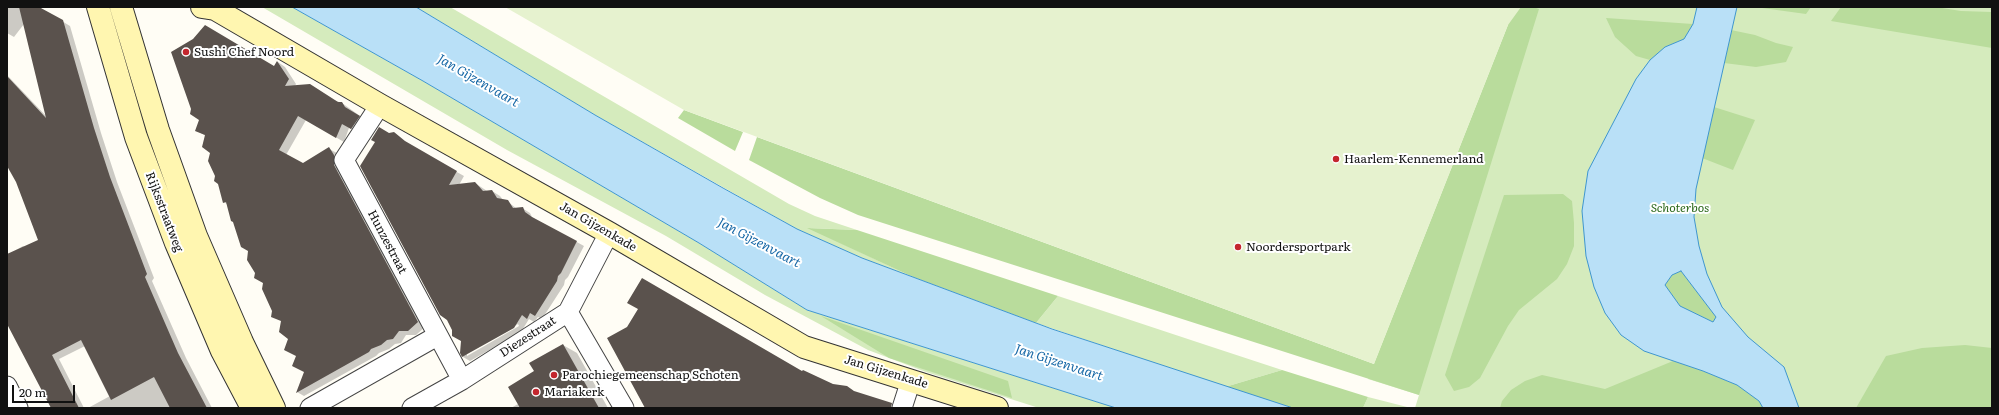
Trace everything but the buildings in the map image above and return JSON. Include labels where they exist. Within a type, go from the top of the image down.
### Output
[{"type":"street","name":"Rijksstraatweg","points":[[98,7],[136,138],[176,243],[222,351],[252,408]]},
{"type":"street","name":"Rijksstraatweg","points":[[120,7],[158,130],[196,236],[242,342],[274,408]]},
{"type":"street","name":"Jan Gijzenkade","points":[[210,8],[609,234],[804,347],[997,408]]},
{"type":"street","name":"Hunzestraat","points":[[380,105],[344,160],[437,336],[462,380]]},
{"type":"street","name":"Diezestraat","points":[[412,408],[462,380],[568,312],[609,234]]},
{"type":"street","points":[[568,312],[624,408]]},
{"type":"street","points":[[310,408],[437,336]]},
{"type":"street","points":[[902,408],[911,380]]},
{"type":"street","points":[[7,386],[18,408]]},
{"type":"green space","points":[[262,7],[292,7],[423,81],[699,243],[807,310],[1116,408],[1039,408],[926,372],[868,350],[765,295],[666,236],[507,150]]},
{"type":"green space","points":[[416,7],[450,7],[789,204],[815,216],[857,230],[809,228],[913,277],[862,258],[797,229],[595,115]]},
{"type":"green space","name":"Noordersportpark","points":[[505,7],[1521,7],[1508,25],[1374,364],[684,110]]},
{"type":"green space","points":[[1463,7],[1533,7],[1539,9],[1419,395],[858,215],[820,198],[749,160],[757,137],[1374,364],[1508,25]]},
{"type":"green space","name":"Schoterbos","points":[[1521,7],[1992,7],[1992,408],[1415,408],[1419,395],[1368,379],[1508,25]]},
{"type":"green space","points":[[1755,7],[1811,7],[1806,14]]},
{"type":"green space","points":[[1841,7],[1936,7],[1961,11],[1992,12],[1992,48],[1831,21]]},
{"type":"green space","points":[[1606,18],[1693,24],[1684,39],[1665,47],[1650,60],[1636,56],[1615,37]]},
{"type":"green space","points":[[1731,30],[1755,35],[1776,43],[1793,47],[1786,62],[1756,67],[1724,63]]},
{"type":"green space","points":[[1714,107],[1755,120],[1733,170],[1702,158]]},
{"type":"green space","points":[[684,110],[743,132],[735,151],[678,118]]},
{"type":"green space","points":[[1563,194],[1572,201],[1574,223],[1574,246],[1567,264],[1557,279],[1519,310],[1508,326],[1480,378],[1469,387],[1454,391],[1445,375],[1504,195]]},
{"type":"green space","points":[[807,228],[857,230],[1058,296],[1036,323],[913,277]]},
{"type":"green space","points":[[1681,271],[1716,317],[1713,322],[1680,306],[1665,285],[1672,275]]},
{"type":"green space","points":[[1058,296],[1282,370],[1225,387],[1036,323]]},
{"type":"green space","points":[[821,316],[1008,381],[1012,398],[889,358]]},
{"type":"green space","points":[[1965,345],[1992,348],[1992,408],[1856,408],[1886,356],[1922,348]]},
{"type":"green space","points":[[1673,361],[1737,385],[1759,401],[1763,408],[1500,408],[1502,401],[1511,390],[1525,381],[1542,375],[1605,389]]},
{"type":"green space","points":[[1282,370],[1368,397],[1363,408],[1293,408],[1225,387]]},
{"type":"green space","points":[[1368,397],[1411,408],[1363,408]]},
{"type":"water","name":"Jan Gijzenvaart","points":[[292,7],[416,7],[595,115],[797,229],[862,258],[1052,329],[1293,408],[1116,408],[807,310],[699,243],[423,81]]},
{"type":"water","points":[[1697,7],[1737,7],[1696,189],[1694,217],[1699,246],[1707,274],[1722,307],[1748,337],[1784,367],[1799,408],[1763,408],[1759,401],[1737,385],[1703,371],[1644,351],[1621,335],[1605,313],[1594,287],[1586,256],[1582,211],[1588,171],[1636,79],[1650,60],[1665,47],[1684,39],[1693,24]],"holes":[[[1681,271],[1716,317],[1713,322],[1680,306],[1665,285],[1672,275]]]},
{"type":"place","name":"Sushi Chef Noord","points":[[186,52]]},
{"type":"place","name":"Haarlem-Kennemerland","points":[[1336,159]]},
{"type":"place","name":"Noordersportpark","points":[[1238,247]]},
{"type":"place","name":"Parochiegemeenschap Schoten","points":[[554,375]]},
{"type":"place","name":"Mariakerk","points":[[536,392]]}]
